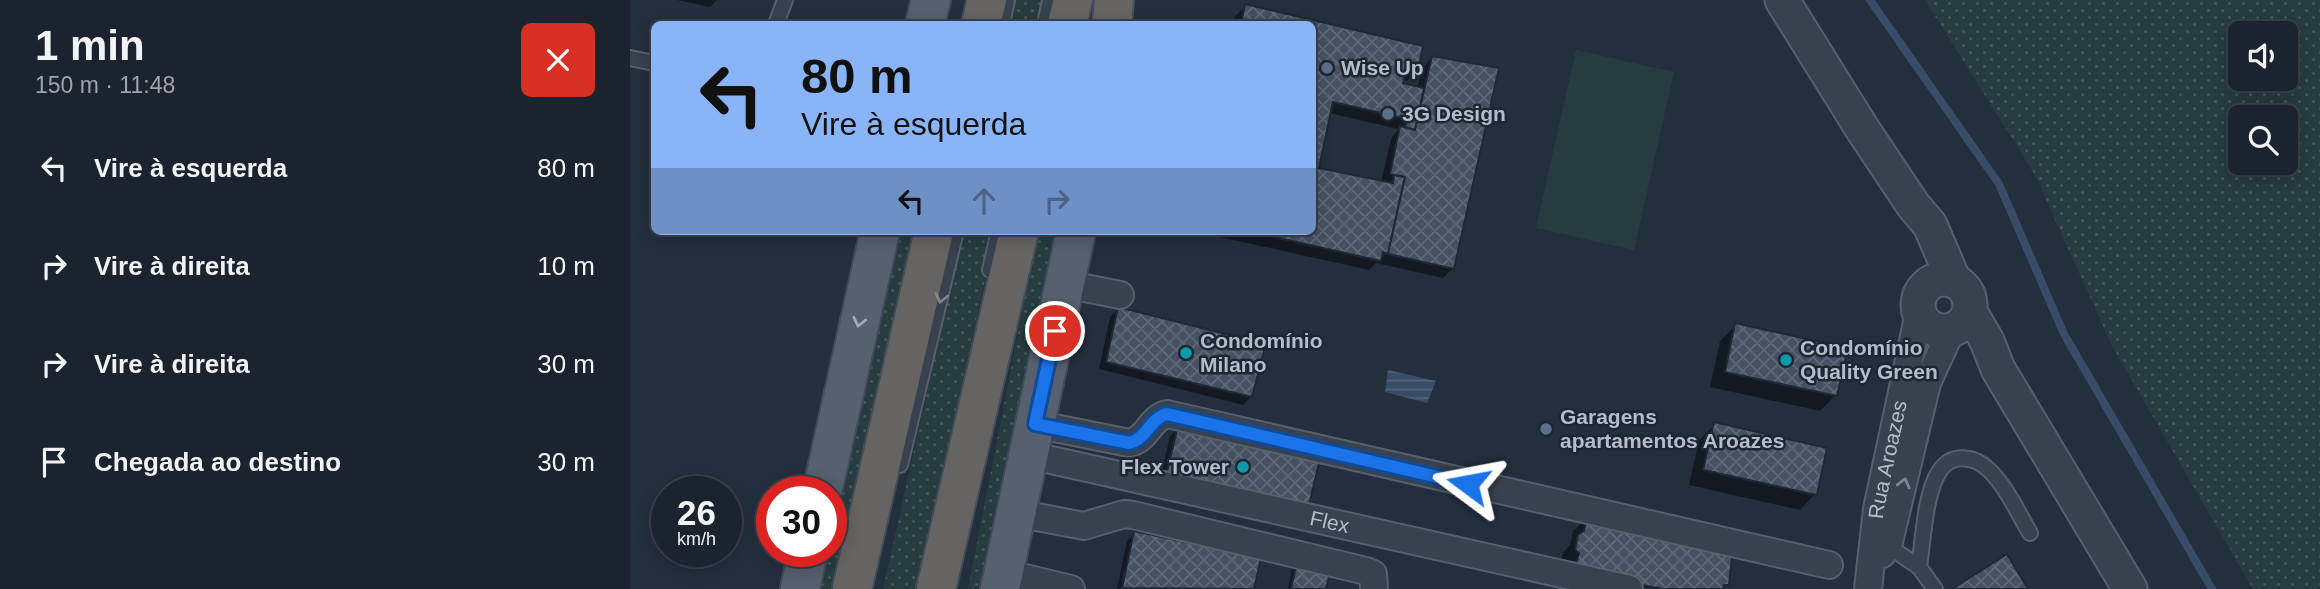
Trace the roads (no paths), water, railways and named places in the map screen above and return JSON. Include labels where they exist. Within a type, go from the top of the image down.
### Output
[{"type":"highway","points":[[982,21],[987,0]]},
{"type":"highway","points":[[1068,21],[1073,0]]},
{"type":"highway","points":[[1112,21],[1114,0]]},
{"type":"highway","points":[[852,589],[933,235]]},
{"type":"highway","points":[[936,589],[1018,235]]},
{"type":"highway","points":[[958,496],[964,572],[962,589]]},
{"type":"main road","points":[[926,21],[931,0]]},
{"type":"main road","points":[[1122,21],[1127,0]]},
{"type":"main road","points":[[825,476],[879,235]]},
{"type":"main road","points":[[1002,581],[1075,235]]},
{"type":"main road","points":[[800,589],[805,567]]},
{"type":"street","points":[[1782,0],[1913,205],[1930,225],[1954,281],[1967,293],[1961,321]]},
{"type":"street","points":[[1913,205],[1923,244],[1921,302],[1935,330],[1961,321]]},
{"type":"street","points":[[1921,302],[1937,280],[1954,281]]},
{"type":"street","points":[[1065,284],[1120,295]]},
{"type":"street","name":"Rua Aroazes","points":[[1876,568],[1872,544],[1877,509],[1921,302]]},
{"type":"street","points":[[1961,321],[1987,341],[1998,369],[2130,589]]},
{"type":"street","name":"Rua Aroazes","points":[[1876,568],[1927,383],[1961,321]]},
{"type":"street","points":[[1032,440],[1136,442],[1160,416],[1167,414],[1829,565]]},
{"type":"street","name":"Flex","points":[[1032,440],[1629,589]]},
{"type":"street","points":[[1016,513],[1084,526],[1117,516],[1133,515],[1366,571],[1373,575],[1374,589]]},
{"type":"street","points":[[1002,581],[1071,589]]},
{"type":"lane","points":[[777,21],[785,0]]},
{"type":"lane","points":[[1003,21],[1007,0]]},
{"type":"lane","points":[[1046,21],[1050,0]]},
{"type":"lane","points":[[630,58],[651,62]]},
{"type":"lane","points":[[895,484],[955,235]]},
{"type":"lane","points":[[987,285],[998,235]]},
{"type":"lane","points":[[1935,589],[1919,566],[1939,471],[1964,457],[1977,460],[1991,472],[2030,533]]},
{"type":"lane","points":[[1876,568],[1919,566]]},
{"type":"water","points":[[1388,370],[1436,381],[1427,403],[1385,392]]},
{"type":"waterway","points":[[1870,0],[1999,184],[2064,334],[2212,589]]},
{"type":"place","name":"Wise Up","points":[[1327,68]]},
{"type":"place","name":"3G Design","points":[[1388,114]]},
{"type":"place","name":"Condomínio Milano","points":[[1186,353]]},
{"type":"place","name":"Condomínio Quality Green","points":[[1786,360]]},
{"type":"place","name":"Garagens apartamentos Aroazes","points":[[1546,429]]},
{"type":"place","name":"Flex Tower","points":[[1243,467]]}]
